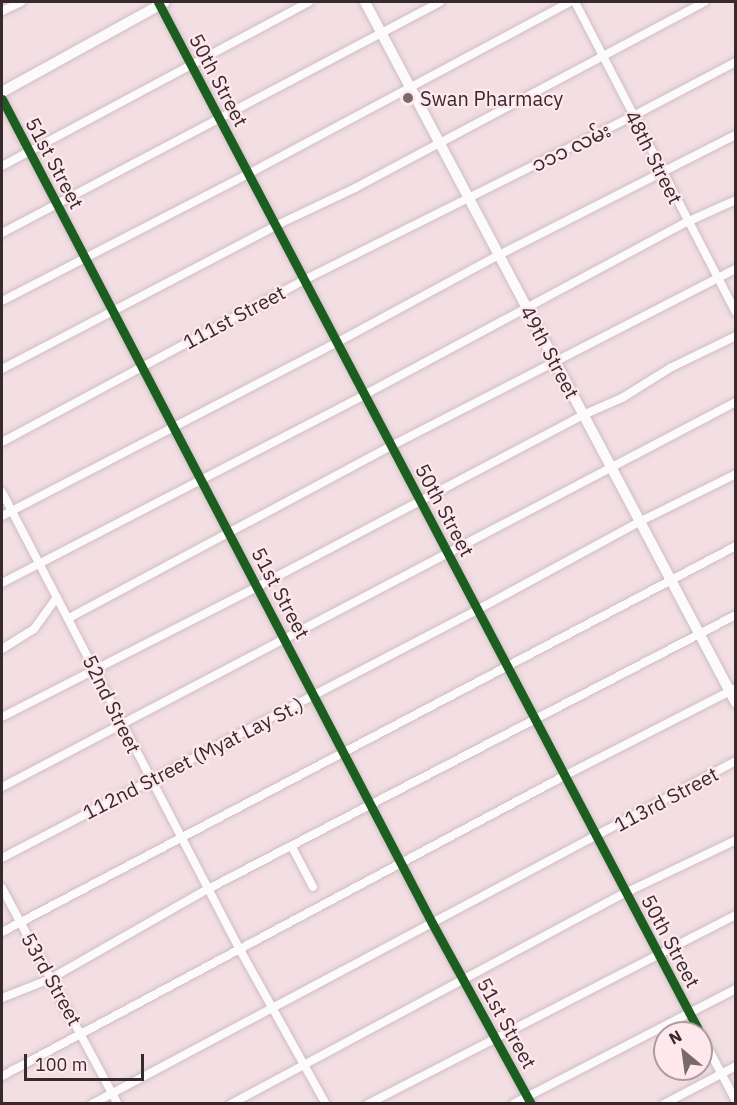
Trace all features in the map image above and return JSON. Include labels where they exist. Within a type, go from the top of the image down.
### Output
[{"type":"main road","points":[[2,92],[161,2]]},
{"type":"main road","name":"49th Street","points":[[365,2],[610,468],[698,632],[732,690],[735,703]]},
{"type":"street","points":[[2,11],[21,2]]},
{"type":"street","name":"50th Street","points":[[161,2],[219,120],[693,1021]]},
{"type":"street","points":[[2,166],[309,2]]},
{"type":"street","points":[[2,233],[440,2]]},
{"type":"street","points":[[2,301],[248,174],[570,2]]},
{"type":"street","name":"48th Street","points":[[575,2],[735,312]]},
{"type":"street","points":[[2,369],[275,226],[355,188],[705,2]]},
{"type":"street","name":"၁၁၁ လမ်း","points":[[469,196],[633,116],[735,62]]},
{"type":"street","name":"51st Street","points":[[2,99],[28,153],[174,425],[432,923],[529,1100]]},
{"type":"street","points":[[2,516],[336,343],[499,255],[735,135]]},
{"type":"street","name":"111st Street","points":[[2,442],[304,280],[469,196]]},
{"type":"street","points":[[2,583],[528,309],[687,222],[735,200]]},
{"type":"street","points":[[69,618],[391,446],[735,268]]},
{"type":"street","points":[[2,717],[257,587],[583,415],[622,398],[670,368],[735,336]]},
{"type":"street","points":[[2,787],[735,402]]},
{"type":"street","name":"112nd Street (Myat Lay St.)","points":[[2,858],[477,610],[639,522],[735,474]]},
{"type":"street","name":"52nd Street","points":[[2,492],[208,890],[305,1065]]},
{"type":"street","points":[[2,932],[343,750],[735,546]]},
{"type":"street","points":[[2,649],[34,629],[57,597]]},
{"type":"street","points":[[2,998],[50,979],[208,890],[372,806],[698,632],[735,615]]},
{"type":"street","points":[[2,1076],[564,776],[732,690]]},
{"type":"street","name":"113rd Street","points":[[92,1104],[735,761]]},
{"type":"street","points":[[231,1104],[625,893],[735,840]]},
{"type":"street","points":[[292,847],[313,887]]},
{"type":"street","name":"53rd Street","points":[[2,888],[118,1104]]},
{"type":"street","points":[[368,1104],[735,915]]},
{"type":"street","points":[[513,1104],[529,1100],[735,989]]},
{"type":"street","name":"50th Street","points":[[713,1059],[735,1101]]},
{"type":"street","points":[[305,1065],[326,1104]]},
{"type":"street","points":[[664,1104],[735,1066]]},
{"type":"cycle path","points":[[158,2],[694,1021]]},
{"type":"cycle path","points":[[2,99],[432,923],[531,1104]]},
{"type":"place","name":"Swan Pharmacy","points":[[408,98]]}]
